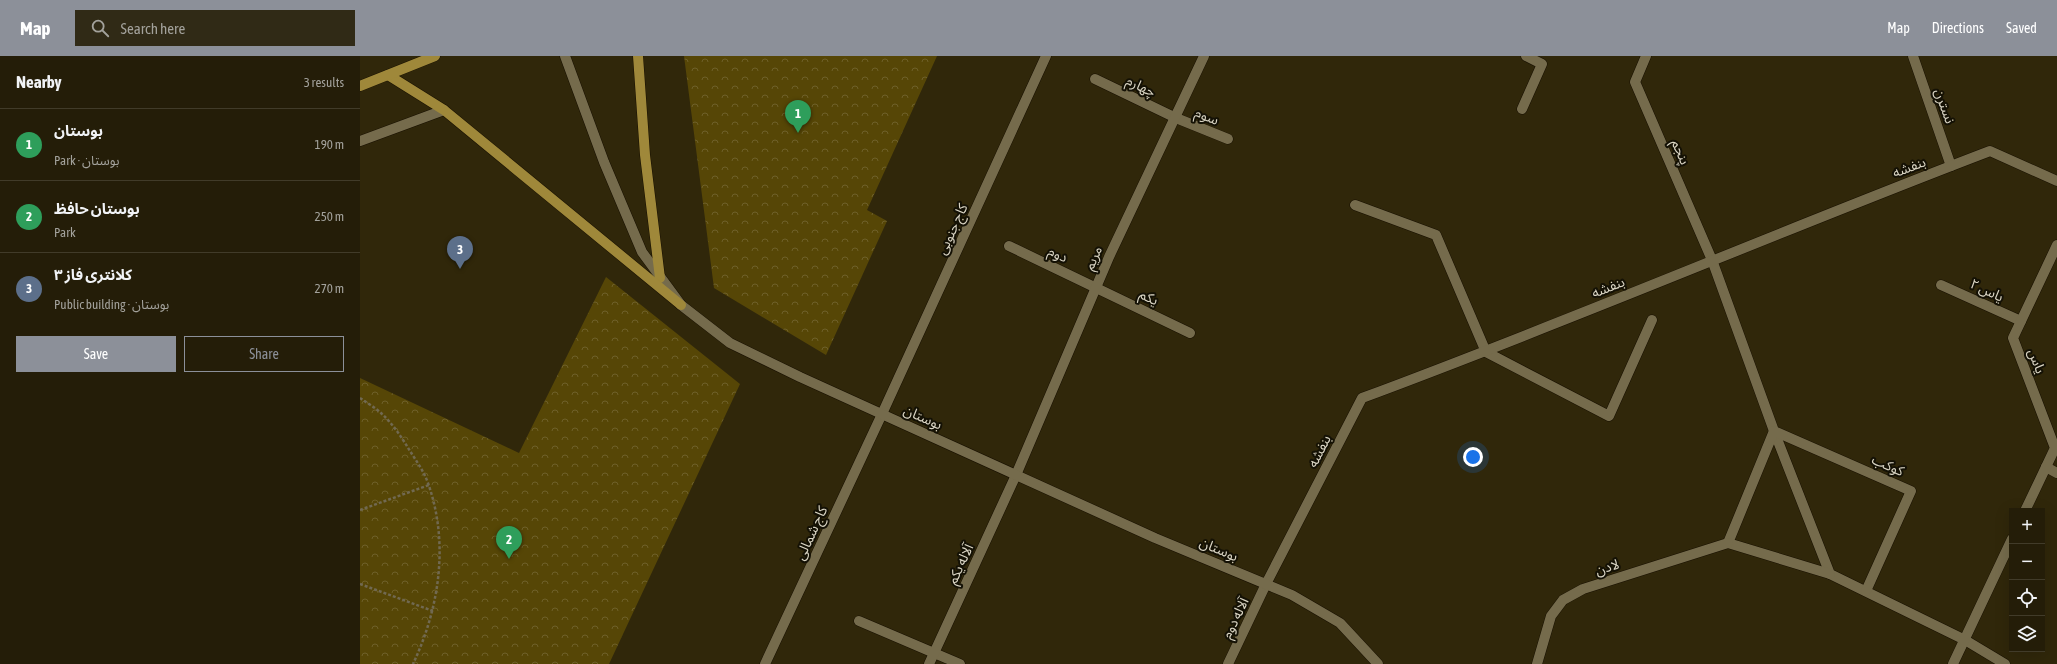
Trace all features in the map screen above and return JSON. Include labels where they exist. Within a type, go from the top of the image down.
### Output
[{"type":"main road","points":[[360,86],[435,56]]},
{"type":"main road","points":[[638,56],[645,155],[660,278]]},
{"type":"main road","points":[[388,75],[444,110],[681,305]]},
{"type":"street","name":"بوستان","points":[[565,56],[604,162],[642,252],[681,305],[730,343],[1155,538],[1292,595],[1340,623],[1378,664]]},
{"type":"street","name":"کاج جنوبی","points":[[882,414],[1046,56]]},
{"type":"street","name":"مریم","points":[[1016,475],[1096,287],[1204,56]]},
{"type":"street","points":[[1522,109],[1542,64],[1526,56]]},
{"type":"street","name":"پنجم","points":[[1646,56],[1635,82],[1712,260]]},
{"type":"street","name":"نسترن","points":[[1913,56],[1951,166]]},
{"type":"street","name":"چهارم","points":[[1095,78],[1176,118]]},
{"type":"street","points":[[360,140],[444,110]]},
{"type":"street","name":"سوم","points":[[1176,118],[1228,139]]},
{"type":"street","name":"بنفشه","points":[[1266,584],[1362,398],[1486,352],[1712,260],[1990,152],[2057,181]]},
{"type":"street","points":[[1355,205],[1436,235],[1486,352],[1609,416],[1652,320]]},
{"type":"street","name":"دوم","points":[[1009,246],[1096,287]]},
{"type":"street","name":"یاس","points":[[2026,508],[2055,448],[2013,338],[2057,246]]},
{"type":"street","points":[[1712,260],[1774,431],[1830,574]]},
{"type":"street","name":"یاس ۲","points":[[1941,284],[2020,321]]},
{"type":"street","name":"یکم","points":[[1096,287],[1190,333]]},
{"type":"street","name":"کاج شمالی","points":[[765,664],[882,414]]},
{"type":"street","points":[[1774,431],[1728,543],[1830,574],[1965,640],[2005,664]]},
{"type":"street","name":"کوکب","points":[[1774,431],[1911,491],[1866,591]]},
{"type":"street","points":[[2046,467],[2057,473]]},
{"type":"street","name":"آلاله یکم","points":[[929,664],[1016,475]]},
{"type":"street","name":"لادن","points":[[1537,664],[1551,616],[1563,600],[1583,589],[1728,543]]},
{"type":"street","points":[[1953,664],[2010,544]]},
{"type":"street","name":"آلاله دوم","points":[[1228,664],[1266,584]]},
{"type":"street","points":[[859,621],[960,664]]},
{"type":"path","points":[[360,398],[383,415],[403,440],[421,468],[429,486],[440,548],[439,576],[433,611],[413,664]]},
{"type":"path","points":[[360,510],[429,486]]},
{"type":"path","points":[[360,584],[433,611]]},
{"type":"green space","points":[[684,56],[937,56],[867,210],[887,221],[826,355],[714,288]]},
{"type":"green space","points":[[606,277],[740,384],[609,664],[360,664],[360,378],[519,453]]},
{"type":"place","name":"بوستان","points":[[798,133]]},
{"type":"place","name":"کلانتری فاز ۳","points":[[460,269]]},
{"type":"place","name":"بوستان حافظ","points":[[509,559]]}]
